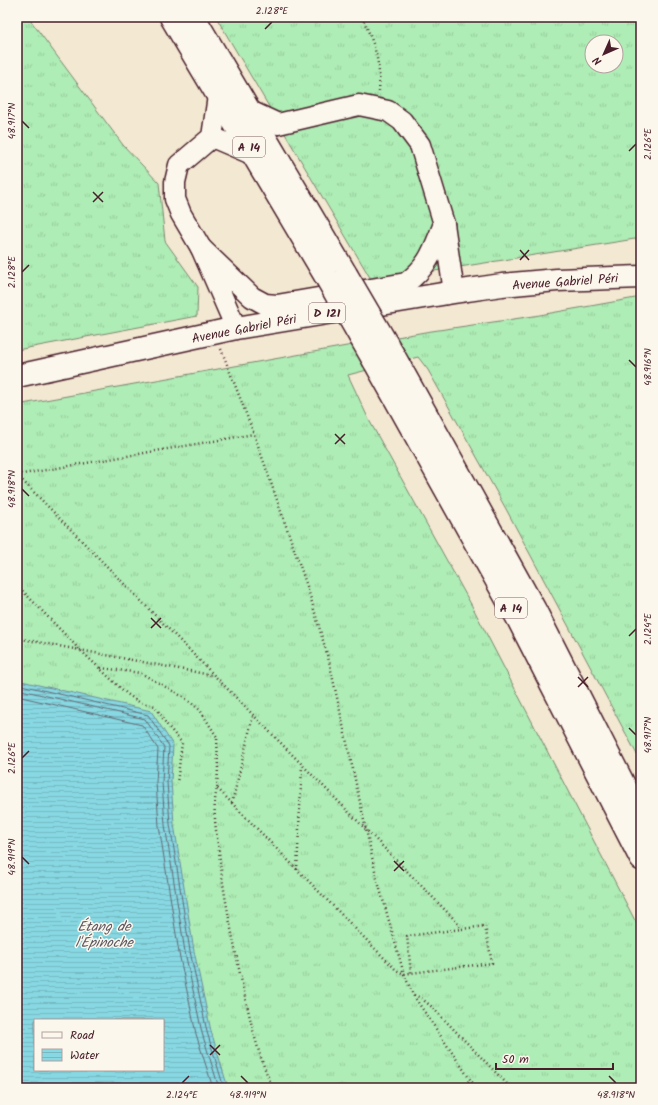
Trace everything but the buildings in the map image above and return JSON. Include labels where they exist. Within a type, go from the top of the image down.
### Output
[{"type":"main road","name":"A 14","points":[[171,17],[254,155],[336,276]]},
{"type":"main road","name":"A 14","points":[[194,17],[275,156],[336,276],[534,610],[641,818]]},
{"type":"main road","name":"Avenue Gabriel Péri","points":[[17,376],[236,328],[454,292],[502,285],[641,276]]},
{"type":"main road","name":"A 14","points":[[384,358],[641,859]]},
{"type":"lane","points":[[218,96],[212,137],[179,165],[174,182],[175,199],[181,214],[201,248],[236,328]]},
{"type":"lane","points":[[248,110],[278,124],[359,105],[388,111],[402,121],[420,144],[444,224],[454,292]]},
{"type":"lane","points":[[275,156],[278,124]]},
{"type":"lane","points":[[212,137],[254,155]]},
{"type":"lane","points":[[201,248],[252,297],[265,304],[277,305],[406,283],[421,272],[429,259],[444,224]]},
{"type":"path","points":[[362,17],[374,44],[380,73],[377,108]]},
{"type":"path","points":[[221,348],[254,434],[308,589],[329,661],[376,874],[404,974],[413,994],[476,1088]]},
{"type":"path","points":[[17,475],[254,434]]},
{"type":"path","points":[[17,475],[212,675],[457,922],[460,929]]},
{"type":"path","points":[[17,585],[79,649],[100,668],[139,702],[155,706],[167,725],[182,743],[176,783]]},
{"type":"path","points":[[17,638],[212,675]]},
{"type":"path","points":[[100,668],[141,673],[185,698],[200,710],[217,737],[218,768],[217,788],[214,797],[215,823],[221,873],[231,927],[258,1050],[273,1088]]},
{"type":"path","points":[[232,803],[253,716]]},
{"type":"path","points":[[297,871],[302,766]]},
{"type":"path","points":[[217,788],[396,970],[404,974],[492,963],[485,926],[407,936],[411,973]]},
{"type":"path","points":[[413,994],[421,998],[432,1007],[511,1088]]},
{"type":"path","points":[[463,1088],[470,1079]]},
{"type":"green space","points":[[17,17],[28,17],[123,145],[159,183],[165,241],[198,287],[197,316],[17,350]]},
{"type":"green space","points":[[216,17],[641,17],[641,238],[372,281]]},
{"type":"green space","points":[[641,297],[641,762],[506,509],[428,370],[418,357],[348,375],[369,420],[472,606],[641,932],[641,1088],[17,1088],[17,405],[425,332],[534,316]]},
{"type":"water","name":"Étang de l'Épinoche","points":[[17,680],[151,711],[173,745],[171,781],[174,824],[194,951],[211,1031],[228,1088],[17,1088]]}]
